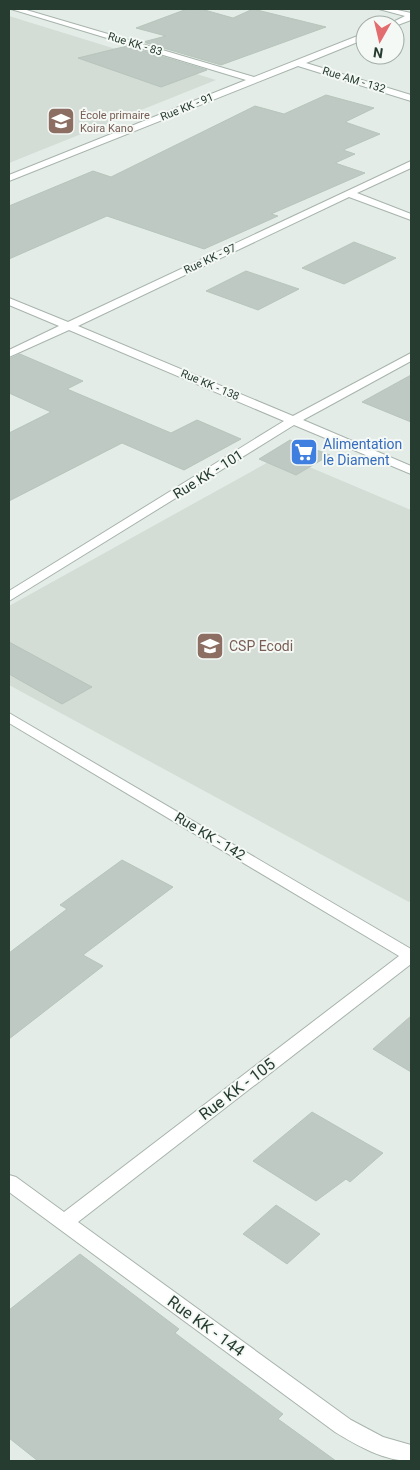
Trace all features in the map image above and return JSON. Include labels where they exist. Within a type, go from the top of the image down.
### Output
[{"type":"street","name":"Rue KK - 83","points":[[15,9],[254,80]]},
{"type":"street","points":[[383,9],[411,16]]},
{"type":"street","name":"Rue KK - 91","points":[[9,178],[355,40]]},
{"type":"street","name":"Rue AM - 132","points":[[297,63],[411,98]]},
{"type":"street","name":"Rue KK - 97","points":[[9,354],[411,164]]},
{"type":"street","points":[[348,193],[411,217]]},
{"type":"street","name":"Rue KK - 138","points":[[9,301],[411,470]]},
{"type":"street","name":"Rue KK - 101","points":[[9,597],[294,420],[411,356]]},
{"type":"street","name":"Rue KK - 142","points":[[9,717],[411,956]]},
{"type":"street","name":"Rue KK - 105","points":[[64,1222],[411,956]]},
{"type":"street","name":"Rue KK - 144","points":[[9,1182],[343,1426],[370,1442],[397,1452],[411,1454]]},
{"type":"shaded area","name":"École primaire Koira Kano","points":[[9,16],[216,80],[9,163]]},
{"type":"shaded area","name":"CSP Ecodi","points":[[281,455],[411,510],[411,900],[409,902],[9,685],[9,606]]},
{"type":"building","points":[[187,9],[201,9],[233,18],[253,9],[326,27],[221,65],[143,42],[166,36],[136,28]]},
{"type":"building","points":[[127,46],[207,70],[161,87],[78,58]]},
{"type":"building","points":[[326,95],[374,108],[345,122],[380,134],[343,150],[355,154],[335,163],[365,173],[271,214],[278,216],[204,249],[107,216],[9,259],[9,206],[93,171],[111,177],[255,106],[284,114]]},
{"type":"building","points":[[354,242],[396,258],[344,284],[302,268]]},
{"type":"building","points":[[246,271],[299,289],[258,310],[206,291]]},
{"type":"building","points":[[20,354],[83,381],[67,389],[171,433],[197,420],[241,439],[184,470],[122,443],[9,501],[9,433],[51,412],[9,393],[9,359]]},
{"type":"building","points":[[411,375],[411,422],[362,402]]},
{"type":"building","points":[[290,440],[330,455],[296,475],[259,459]]},
{"type":"building","points":[[9,642],[92,687],[62,704],[9,674]]},
{"type":"building","points":[[122,860],[173,887],[83,955],[103,966],[9,1039],[9,953],[67,909],[60,905]]},
{"type":"building","points":[[411,1016],[411,1072],[373,1049]]},
{"type":"building","points":[[312,1112],[383,1153],[350,1182],[346,1179],[316,1201],[253,1161]]},
{"type":"building","points":[[276,1205],[320,1234],[287,1264],[243,1234]]},
{"type":"building","points":[[80,1254],[179,1329],[175,1333],[283,1414],[278,1419],[336,1461],[38,1461],[9,1438],[9,1310]]},
{"type":"place","name":"École primaire Koira Kano","points":[[61,121]]},
{"type":"place","name":"Alimentation le Diament","points":[[304,452]]},
{"type":"place","name":"CSP Ecodi","points":[[210,646]]}]
